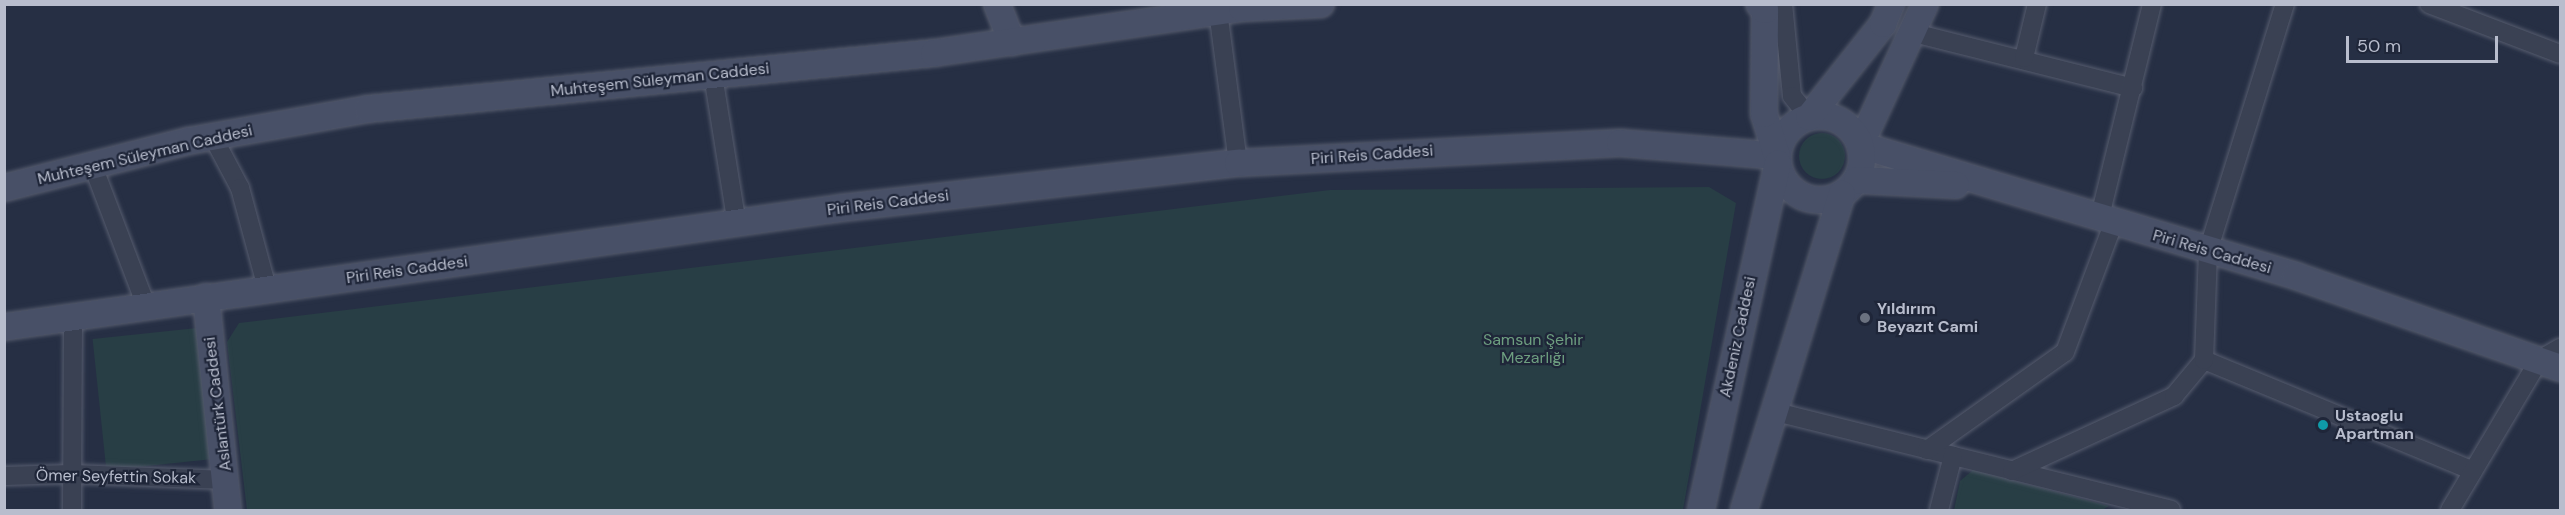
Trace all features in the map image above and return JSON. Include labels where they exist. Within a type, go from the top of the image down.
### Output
[{"type":"street","points":[[997,4],[1012,42]]},
{"type":"street","name":"Muhteşem Süleyman Caddesi","points":[[4,188],[213,137],[368,109],[714,75],[1012,42],[1234,8],[1321,4]]},
{"type":"street","points":[[1778,160],[1786,131],[1809,117],[1883,24],[1892,4]]},
{"type":"street","points":[[1860,145],[1914,33],[1925,4]]},
{"type":"street","points":[[2024,58],[2037,4]]},
{"type":"street","points":[[1927,450],[2066,352],[2106,222],[2152,4]]},
{"type":"street","points":[[2012,471],[2174,396],[2204,360],[2208,251],[2285,4]]},
{"type":"street","points":[[2429,4],[2560,54]]},
{"type":"street","points":[[1744,510],[1772,411],[1849,187],[1862,166],[1860,145],[1848,126],[1835,118],[1809,117],[1792,96],[1768,6]]},
{"type":"street","points":[[1768,6],[1764,114],[1784,181],[1805,198],[1820,201],[1849,187],[1992,186]]},
{"type":"street","points":[[1234,8],[1238,164]]},
{"type":"street","points":[[1914,33],[2024,58],[2133,88]]},
{"type":"street","points":[[714,75],[737,225]]},
{"type":"street","points":[[213,137],[240,188],[267,288]]},
{"type":"street","name":"Piri Reis Caddesi","points":[[4,327],[147,308],[267,288],[737,225],[841,208],[1238,164],[1620,143],[1778,160]]},
{"type":"street","name":"Piri Reis Caddesi","points":[[1860,145],[2106,222],[2296,276],[2549,364]]},
{"type":"street","name":"Akdeniz Caddesi","points":[[1701,510],[1778,160]]},
{"type":"street","points":[[93,166],[147,308]]},
{"type":"street","name":"Aslantürk Caddesi","points":[[206,297],[227,480],[228,510]]},
{"type":"street","points":[[72,510],[73,318]]},
{"type":"street","points":[[2450,510],[2473,471],[2560,348]]},
{"type":"street","points":[[2204,360],[2473,471]]},
{"type":"street","points":[[1772,411],[2171,510]]},
{"type":"street","points":[[1939,510],[1953,456]]},
{"type":"street","name":"Ömer Seyfettin Sokak","points":[[4,476],[72,474],[227,480]]},
{"type":"green space","points":[[1822,133],[1838,140],[1845,156],[1838,172],[1822,179],[1806,172],[1799,156],[1806,140]]},
{"type":"green space","name":"Samsun Şehir Mezarlığı","points":[[1709,187],[1736,203],[1683,510],[247,510],[227,342],[239,323],[1330,190]]},
{"type":"green space","points":[[197,328],[211,459],[106,470],[93,339]]},
{"type":"green space","points":[[1973,470],[2109,506],[2102,510],[1954,510],[1960,481]]},
{"type":"place","name":"Yıldırım Beyazıt Cami","points":[[1865,318]]},
{"type":"place","name":"Ustaoglu Apartman","points":[[2323,425]]}]
